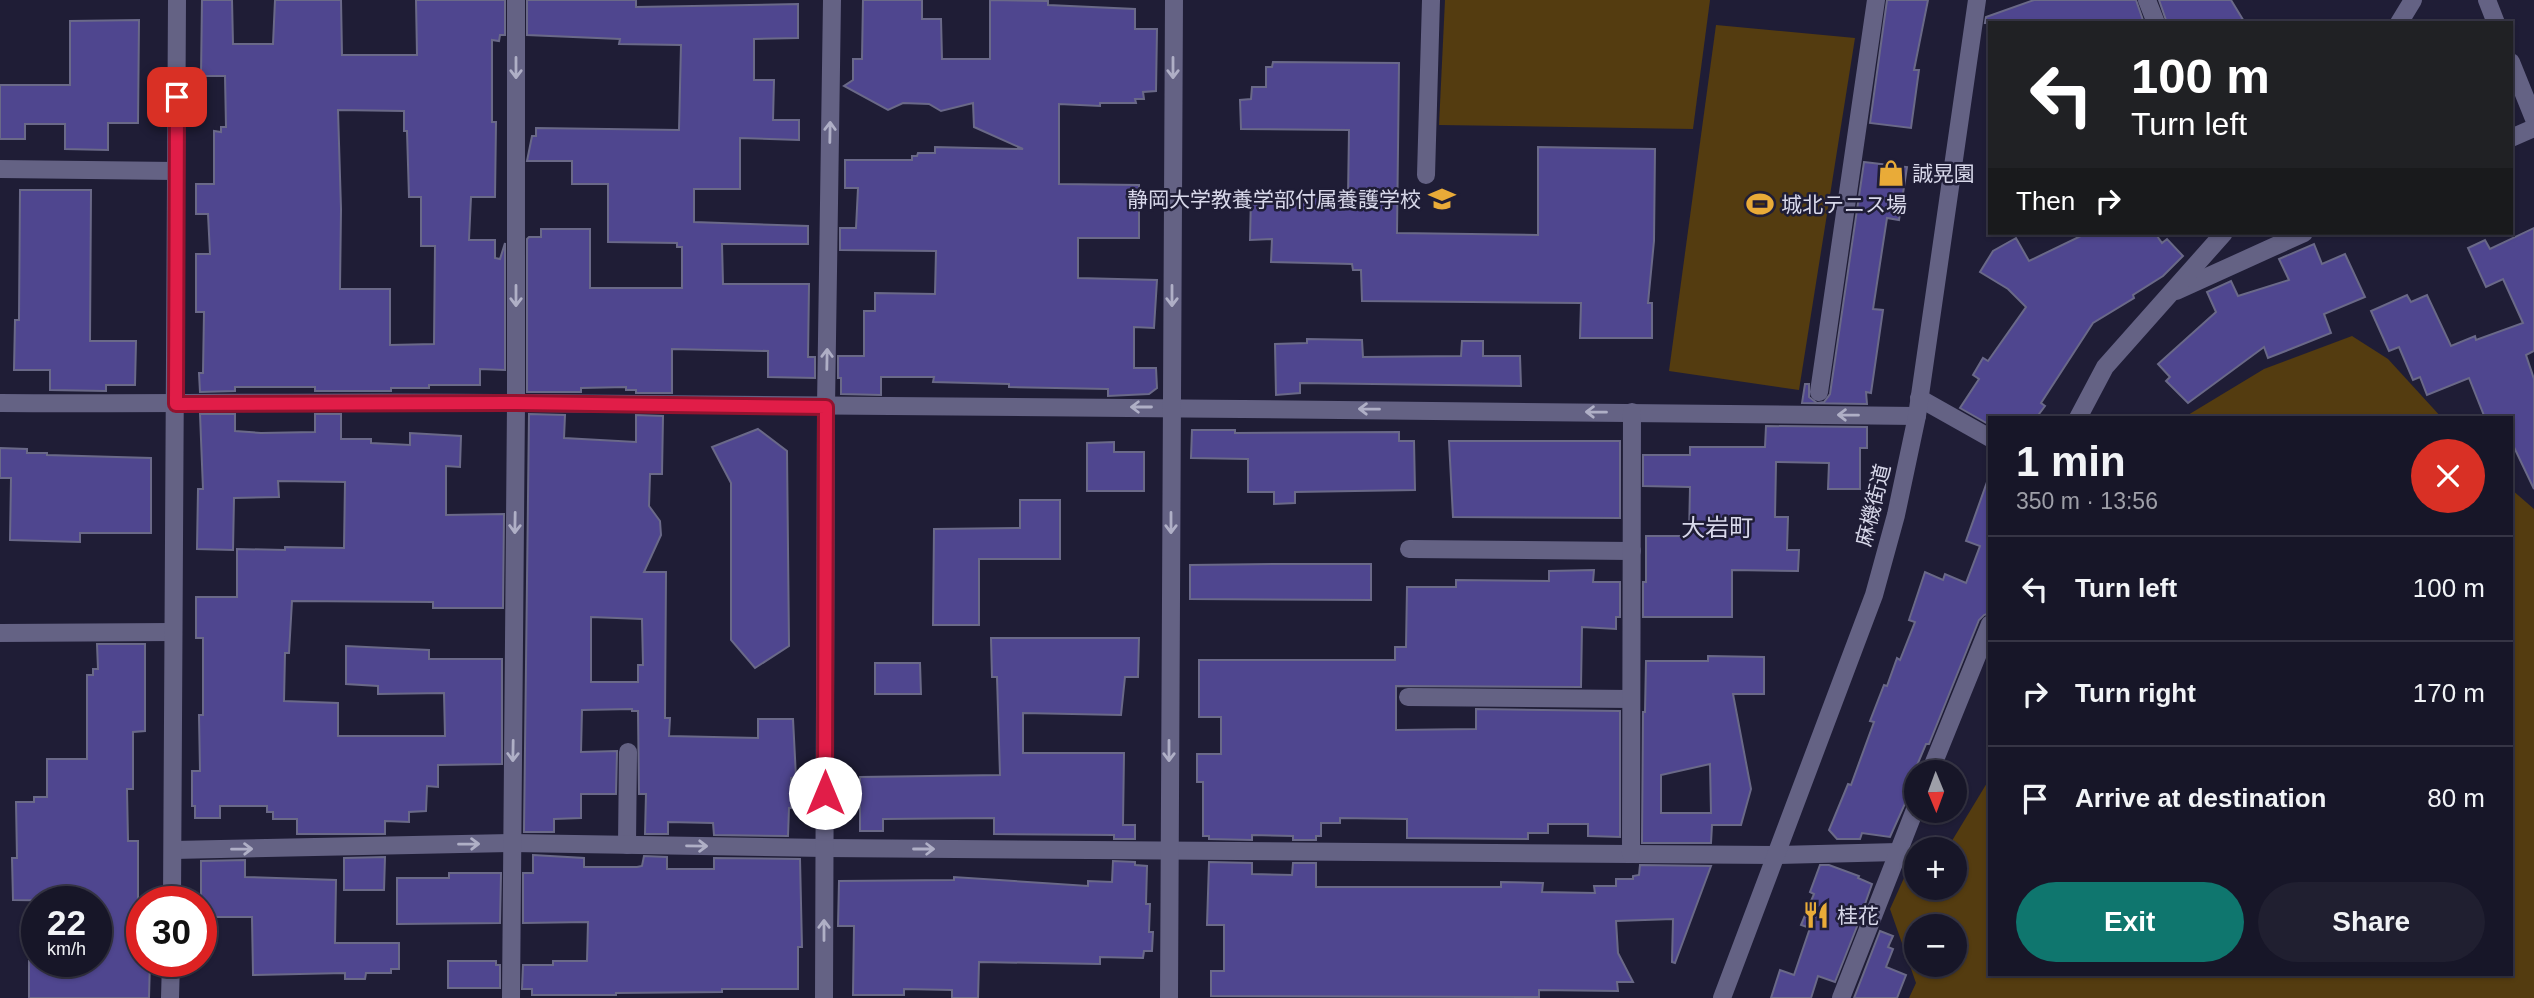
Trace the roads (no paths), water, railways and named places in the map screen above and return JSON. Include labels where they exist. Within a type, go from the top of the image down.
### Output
[{"type":"street","points":[[172,886],[177,0]]},
{"type":"street","points":[[511,998],[516,0]]},
{"type":"street","points":[[824,998],[826,407],[832,0]]},
{"type":"street","points":[[1169,998],[1174,0]]},
{"type":"street","points":[[1426,175],[1431,0]]},
{"type":"street","points":[[1819,393],[1876,0]]},
{"type":"street","name":"麻機街道","points":[[1723,998],[1874,595],[1896,515],[1917,416],[1977,0]]},
{"type":"street","points":[[2147,0],[2155,21]]},
{"type":"street","points":[[2400,21],[2413,0]]},
{"type":"street","points":[[2487,0],[2495,21]]},
{"type":"street","points":[[2513,67],[2534,119]]},
{"type":"street","points":[[2513,137],[2534,128]]},
{"type":"street","points":[[0,169],[176,170]]},
{"type":"street","points":[[2079,416],[2105,367],[2222,235]]},
{"type":"street","points":[[2170,294],[2300,235]]},
{"type":"street","points":[[1919,398],[1988,437]]},
{"type":"street","points":[[0,403],[1171,407],[1917,416]]},
{"type":"street","points":[[1631,854],[1632,412]]},
{"type":"street","points":[[1409,549],[1632,551]]},
{"type":"street","points":[[1935,760],[1988,629]]},
{"type":"street","points":[[0,633],[173,632]]},
{"type":"street","points":[[1408,697],[1631,699]]},
{"type":"street","points":[[627,845],[628,752]]},
{"type":"street","points":[[1841,998],[1910,823]]},
{"type":"street","points":[[173,850],[512,843],[1775,855],[1898,852]]},
{"type":"street","points":[[170,998],[171,977]]},
{"type":"place","name":"誠晃園","points":[[1891,173]]},
{"type":"place","name":"静岡大学教養学部付属養護学校","points":[[1442,199]]},
{"type":"place","name":"城北テニス場","points":[[1760,204]]},
{"type":"place","name":"桂花","points":[[1816,915]]},
{"type":"district","name":"大岩町","points":[[1717,527]]}]
